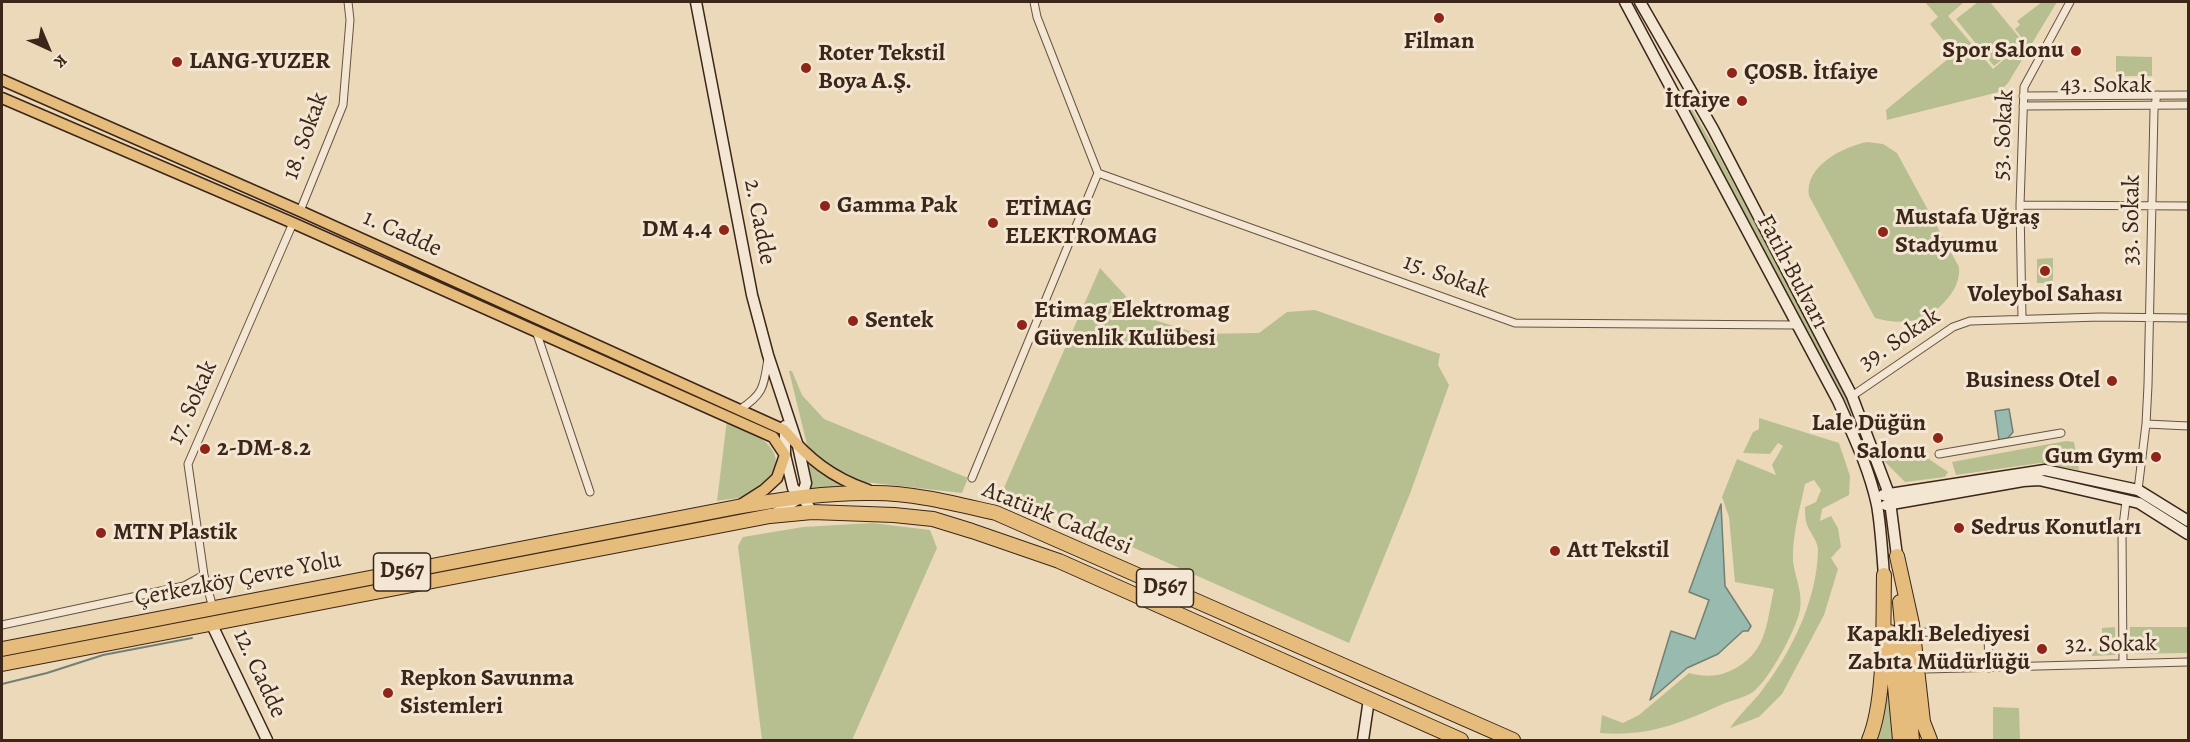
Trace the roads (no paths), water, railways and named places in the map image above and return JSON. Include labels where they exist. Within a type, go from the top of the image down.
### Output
[{"type":"highway","name":"Atatürk Caddesi","points":[[802,496],[875,493],[941,500],[996,513],[1513,741]]},
{"type":"highway","name":"Çerkezköy Çevre Yolu","points":[[2,649],[802,496]]},
{"type":"highway","name":"D567","points":[[2,664],[770,516],[812,512],[933,519],[1059,561],[1461,741]]},
{"type":"highway","points":[[1897,556],[1900,741]]},
{"type":"highway","points":[[1897,556],[1912,624],[1923,722],[1930,741]]},
{"type":"highway","points":[[1884,574],[1901,692],[1912,741]]},
{"type":"highway","points":[[1869,741],[1879,697],[1884,574]]},
{"type":"main road","name":"1. Cadde","points":[[2,80],[300,211],[784,430]]},
{"type":"main road","name":"1. Cadde","points":[[2,98],[293,223],[773,437]]},
{"type":"main road","points":[[784,430],[822,468],[849,484],[875,493]]},
{"type":"main road","points":[[737,507],[765,490],[777,478],[785,455],[773,437]]},
{"type":"street","name":"18. Sokak","points":[[300,211],[343,105],[350,20],[348,2]]},
{"type":"street","name":"2. Cadde","points":[[696,2],[752,294],[768,355],[789,414],[806,483],[802,496]]},
{"type":"street","points":[[972,478],[1098,173],[1037,17],[1034,2]]},
{"type":"street","name":"Fatih Bulvarı","points":[[1625,2],[1838,400],[1855,437],[1876,502],[1884,574]]},
{"type":"street","name":"Fatih Bulvarı","points":[[1640,2],[1713,129],[1852,396],[1890,499],[1897,556]]},
{"type":"street","name":"53. Sokak","points":[[2022,318],[2020,205],[2023,96],[2026,81],[2070,2]]},
{"type":"street","name":"33. Sokak","points":[[2138,490],[2146,424],[2154,105],[2157,95]]},
{"type":"street","name":"43. Sokak","points":[[2023,96],[2188,95]]},
{"type":"street","name":"43. Sokak","points":[[2023,106],[2188,105]]},
{"type":"street","name":"15. Sokak","points":[[1098,173],[1515,323],[1796,325]]},
{"type":"street","points":[[2020,205],[2188,206]]},
{"type":"street","name":"17. Sokak","points":[[213,608],[204,575],[188,464],[293,223]]},
{"type":"street","name":"39. Sokak","points":[[1852,396],[1953,327],[1971,321],[2022,318],[2188,318]]},
{"type":"street","points":[[536,331],[590,492]]},
{"type":"street","points":[[739,410],[752,402],[764,386],[768,355]]},
{"type":"street","points":[[789,414],[784,430],[785,455],[793,488],[802,496],[812,512]]},
{"type":"street","points":[[2146,424],[2188,426]]},
{"type":"street","points":[[773,437],[784,430]]},
{"type":"street","points":[[1939,454],[2061,433]]},
{"type":"street","points":[[1880,468],[1889,480],[1899,486],[1923,489]]},
{"type":"street","points":[[1890,499],[1923,489],[2045,470],[2138,490],[2188,521]]},
{"type":"street","points":[[1876,502],[2031,480],[2139,503],[2188,534]]},
{"type":"street","points":[[770,516],[802,496]]},
{"type":"street","points":[[2123,663],[2122,534],[2126,501]]},
{"type":"street","points":[[2,625],[184,586],[204,575]]},
{"type":"street","name":"12. Cadde","points":[[212,625],[267,741]]},
{"type":"street","points":[[1922,632],[1988,635],[1989,668]]},
{"type":"street","name":"32. Sokak","points":[[1926,669],[2188,662]]},
{"type":"street","points":[[1363,741],[1369,699]]},
{"type":"water","points":[[2009,409],[2013,432],[2008,438],[1999,440],[1995,411]]},
{"type":"water","points":[[1721,504],[1725,586],[1751,626],[1748,631],[1743,631],[1718,654],[1687,668],[1650,700],[1671,631],[1695,639],[1709,600],[1689,592]]},
{"type":"waterway","points":[[2,684],[47,673],[103,655],[192,638]]},
{"type":"place","name":"Filman","points":[[1439,18]]},
{"type":"place","name":"Spor Salonu","points":[[2076,51]]},
{"type":"place","name":"LANG-YUZER","points":[[177,62]]},
{"type":"place","name":"Roter Tekstil Boya A.Ş.","points":[[806,68]]},
{"type":"place","name":"ÇOSB. İtfaiye","points":[[1732,73]]},
{"type":"place","name":"İtfaiye","points":[[1742,101]]},
{"type":"place","name":"Gamma Pak","points":[[825,206]]},
{"type":"place","name":"ETİMAG ELEKTROMAG","points":[[993,223]]},
{"type":"place","name":"DM 4.4","points":[[724,230]]},
{"type":"place","name":"Mustafa Uğraş Stadyumu","points":[[1883,232]]},
{"type":"place","name":"Voleybol Sahası","points":[[2045,271]]},
{"type":"place","name":"Sentek","points":[[853,321]]},
{"type":"place","name":"Etimag Elektromag Güvenlik Kulübesi","points":[[1022,325]]},
{"type":"place","name":"Business Otel","points":[[2112,381]]},
{"type":"place","name":"Lale Düğün Salonu","points":[[1938,438]]},
{"type":"place","name":"2-DM-8.2","points":[[205,449]]},
{"type":"place","name":"Gum Gym","points":[[2156,457]]},
{"type":"place","name":"Sedrus Konutları","points":[[1959,528]]},
{"type":"place","name":"MTN Plastik","points":[[101,533]]},
{"type":"place","name":"Att Tekstil","points":[[1555,551]]},
{"type":"place","name":"Kapaklı Belediyesi Zabıta Müdürlüğü","points":[[2042,649]]},
{"type":"place","name":"Repkon Savunma Sistemleri","points":[[388,693]]}]
